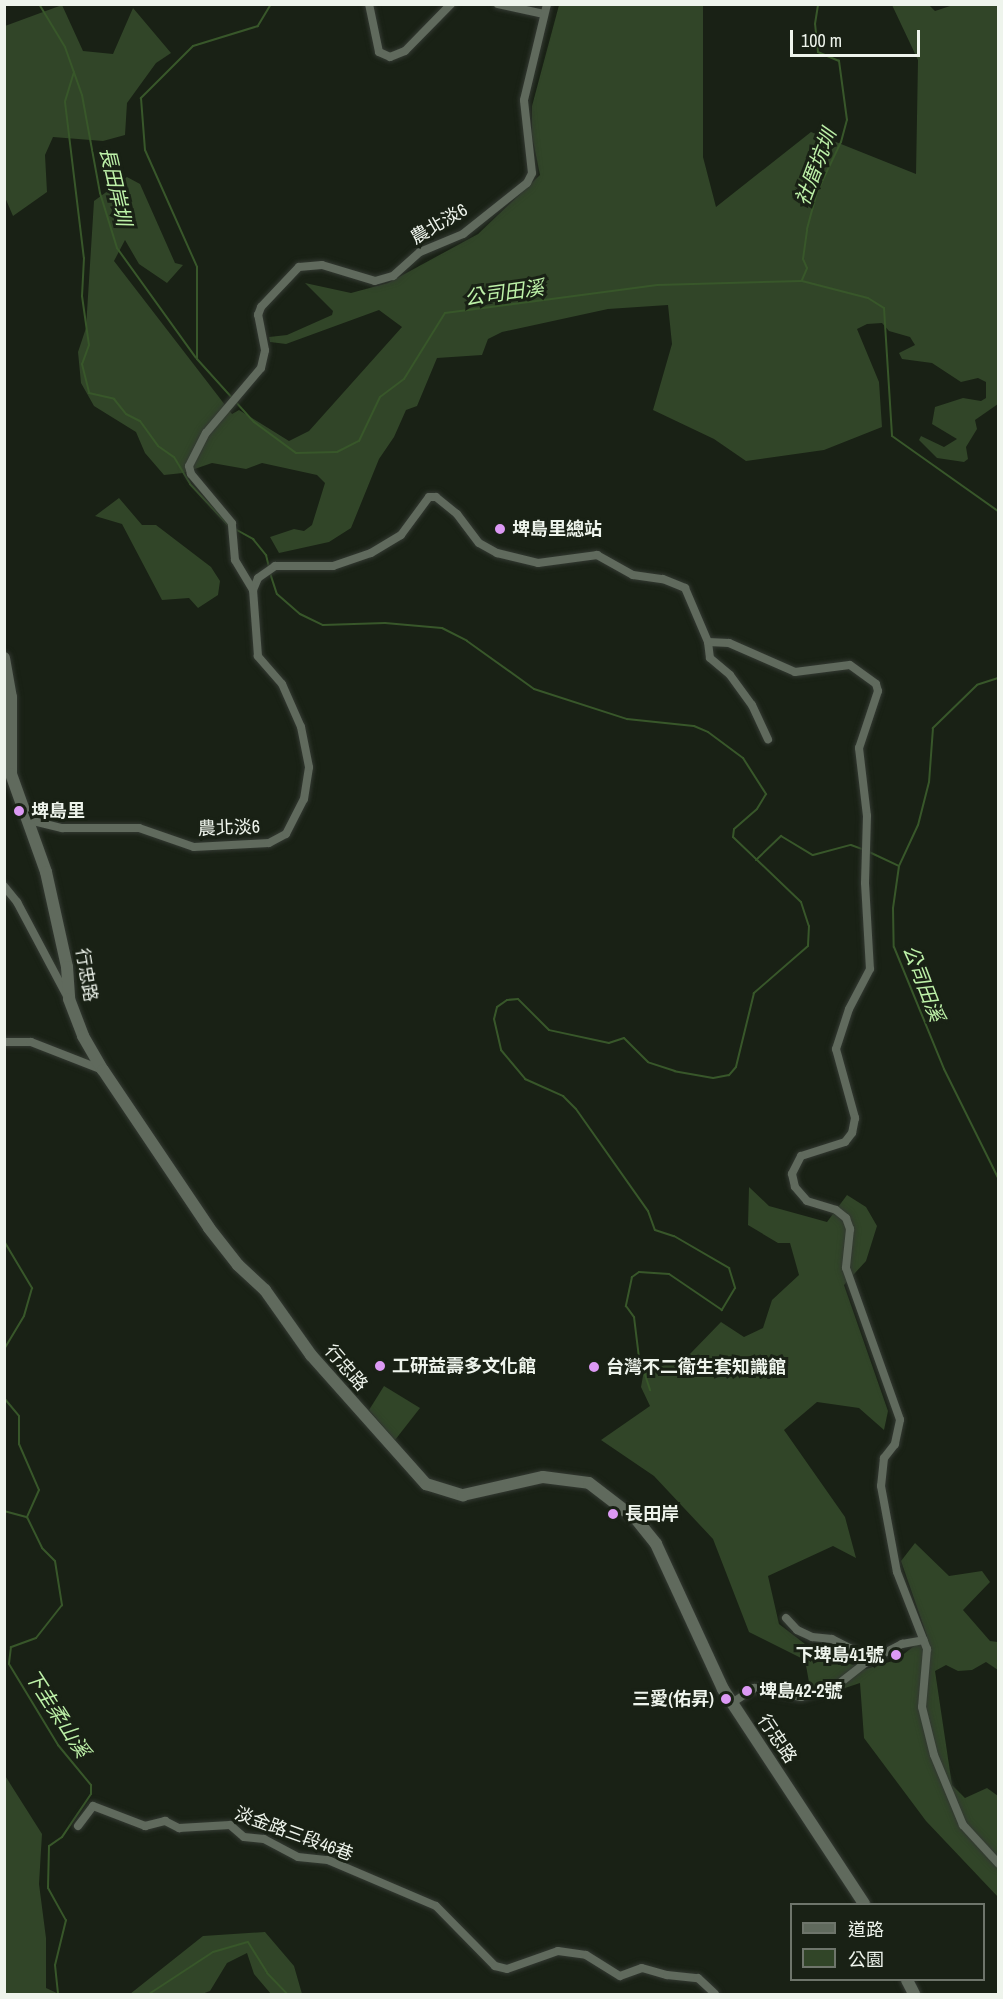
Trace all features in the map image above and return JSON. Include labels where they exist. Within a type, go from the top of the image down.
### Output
[{"type":"street","points":[[369,4],[379,52],[390,57],[405,51],[451,4]]},
{"type":"street","name":"農北淡6","points":[[30,820],[63,828],[139,828],[194,847],[269,843],[286,834],[304,799],[308,752],[282,684],[258,656],[253,590],[235,560],[232,523],[191,474],[189,466],[206,432],[261,368],[265,350],[258,315],[261,307],[299,267],[322,265],[375,281],[393,276],[420,252],[463,234],[527,183],[532,173],[524,100],[546,9],[498,4]]},
{"type":"street","points":[[253,590],[264,571],[275,566],[333,566],[371,553],[401,535],[429,497],[436,496],[457,514],[479,543],[497,553],[538,563],[597,555],[633,575],[663,579],[685,588],[708,642],[710,658],[730,675],[752,705],[768,740]]},
{"type":"street","points":[[708,642],[729,643],[795,672],[850,664],[876,684],[878,691],[859,748],[867,816],[865,883],[870,969],[849,1009],[836,1049],[855,1118],[852,1133],[845,1142],[801,1156],[792,1174],[795,1187],[807,1201],[836,1210],[846,1218],[850,1228],[846,1268],[900,1420],[895,1444],[884,1458],[881,1486],[897,1572],[928,1656],[922,1707],[934,1755],[963,1826],[999,1863]]},
{"type":"street","name":"行忠路","points":[[4,658],[10,697],[11,774],[30,820],[61,936],[69,999],[83,1036],[103,1070],[208,1228],[238,1266],[265,1290],[311,1355],[417,1477],[435,1489],[463,1495],[543,1477],[589,1483],[636,1519],[656,1544],[732,1703],[863,1903]]},
{"type":"street","points":[[4,886],[17,902],[69,999]]},
{"type":"street","points":[[4,1042],[31,1042],[103,1070]]},
{"type":"street","points":[[786,1618],[796,1630],[812,1637],[832,1638],[854,1650],[865,1663]]},
{"type":"street","points":[[732,1703],[754,1688],[801,1697],[836,1686],[865,1663],[902,1644],[924,1640]]},
{"type":"street","name":"淡金路三段46巷","points":[[78,1826],[93,1806],[145,1826],[165,1821],[179,1828],[230,1825],[244,1837],[264,1839],[298,1857],[328,1860],[436,1906],[495,1966],[507,1969],[558,1951],[586,1955],[620,1976],[642,1968],[667,1975],[698,1978],[715,1995]]},
{"type":"street","points":[[907,1981],[914,1995]]},
{"type":"green space","points":[[62,5],[83,51],[113,54],[133,8],[171,53],[156,63],[127,103],[125,135],[103,141],[53,137],[45,155],[47,192],[13,216],[4,195],[5,26]]},
{"type":"green space","points":[[559,5],[703,5],[703,157],[716,207],[811,132],[916,174],[918,60],[892,5],[929,5],[935,11],[953,5],[998,5],[998,404],[975,420],[977,429],[966,447],[968,459],[964,462],[937,458],[919,440],[921,436],[944,447],[957,439],[932,424],[935,407],[963,398],[981,401],[986,398],[986,382],[978,378],[961,382],[932,363],[902,359],[899,353],[915,345],[910,337],[889,331],[882,323],[867,324],[857,329],[879,382],[882,427],[824,450],[746,461],[714,439],[653,410],[672,344],[668,305],[608,309],[502,332],[488,339],[482,355],[437,358],[417,406],[406,410],[394,437],[379,459],[351,528],[329,542],[279,553],[270,537],[294,529],[304,531],[312,525],[325,483],[317,475],[262,463],[246,469],[212,463],[183,473],[164,475],[145,453],[136,432],[94,406],[81,383],[78,352],[86,328],[94,201],[127,177],[140,184],[175,263],[183,265],[167,283],[139,264],[125,240],[114,261],[232,414],[239,410],[289,441],[309,431],[402,327],[379,310],[286,344],[270,342],[269,337],[287,335],[332,315],[333,311],[305,283],[351,293],[388,283],[478,234],[540,175],[532,136],[532,106]]},
{"type":"green space","points":[[119,498],[142,525],[156,525],[211,567],[220,581],[218,595],[198,608],[189,598],[162,600],[122,524],[95,516]]},
{"type":"green space","points":[[749,1187],[769,1206],[827,1222],[847,1195],[866,1207],[877,1226],[866,1261],[844,1285],[888,1411],[884,1430],[859,1408],[817,1402],[784,1430],[845,1517],[856,1558],[833,1546],[768,1576],[779,1624],[818,1654],[866,1669],[896,1660],[927,1636],[901,1561],[915,1543],[949,1576],[982,1571],[990,1582],[963,1610],[990,1641],[998,1642],[998,1670],[986,1662],[972,1670],[958,1671],[946,1665],[935,1671],[952,1785],[965,1798],[987,1788],[998,1796],[998,1897],[926,1821],[864,1738],[860,1683],[812,1699],[805,1660],[749,1632],[713,1539],[654,1476],[601,1440],[650,1406],[641,1387],[646,1359],[662,1366],[688,1356],[721,1322],[744,1337],[763,1328],[772,1300],[799,1275],[790,1243],[778,1243],[748,1225]]},
{"type":"green space","points":[[384,1386],[420,1408],[395,1440],[369,1410]]},
{"type":"green space","points":[[4,1774],[42,1834],[39,1884],[46,1938],[46,1988],[59,1994],[5,1994]]},
{"type":"green space","points":[[265,1932],[294,1966],[302,1994],[271,1994],[254,1974],[247,1953],[227,1963],[210,1991],[202,1994],[130,1994],[203,1936]]},
{"type":"waterway","name":"長田岸圳","points":[[39,4],[65,47],[82,95],[100,193],[117,248],[196,358]]},
{"type":"waterway","name":"公司田溪","points":[[271,4],[258,26],[193,46],[141,98],[145,150],[197,267],[197,359],[254,422],[296,453],[337,452],[359,441],[380,397],[404,379],[445,313],[657,285],[802,281],[868,298],[884,308],[892,436],[998,511]]},
{"type":"waterway","name":"社厝坑圳","points":[[802,280],[807,268],[803,259],[807,229],[817,192],[841,142],[847,120],[839,61],[818,52],[815,24],[818,4]]},
{"type":"waterway","points":[[74,72],[65,102],[84,258],[82,296],[89,345],[82,364],[89,393],[114,399],[126,414],[140,421],[158,446],[174,457],[190,484],[230,527]]},
{"type":"waterway","points":[[235,529],[253,539],[266,555],[269,567]]},
{"type":"waterway","points":[[270,573],[277,594],[300,614],[323,625],[385,623],[442,628],[467,641],[534,689],[627,719],[694,726],[708,732],[743,758],[766,794],[757,809],[734,829],[733,837],[801,902],[809,926],[808,946],[754,993],[736,1067],[729,1075],[713,1078],[675,1071],[648,1062],[624,1038],[609,1043],[549,1030],[518,999],[507,1000],[497,1007],[494,1019],[501,1050],[525,1079],[563,1096],[576,1109],[648,1211],[655,1230],[674,1236],[729,1268],[735,1288],[722,1310],[669,1274],[639,1272],[632,1277],[626,1306],[634,1317],[639,1356],[650,1390]]},
{"type":"waterway","name":"公司田溪","points":[[998,678],[977,685],[933,728],[929,782],[918,825],[899,866],[893,908],[894,947],[944,1069],[998,1178]]},
{"type":"waterway","points":[[756,860],[781,836],[813,855],[851,845],[862,849]]},
{"type":"waterway","points":[[867,851],[899,866]]},
{"type":"waterway","name":"下圭柔山溪","points":[[4,1197],[4,1234]]},
{"type":"waterway","name":"下圭柔山溪","points":[[4,1241],[32,1288],[24,1316],[4,1349]]},
{"type":"waterway","name":"下圭柔山溪","points":[[4,1398],[19,1416],[19,1444],[39,1490],[27,1517],[42,1548],[55,1561],[62,1605],[36,1638],[11,1647],[9,1664],[58,1745],[91,1785],[91,1794],[62,1837],[49,1846],[48,1888],[66,1920],[55,1965],[58,1994]]},
{"type":"waterway","points":[[4,1511],[27,1517]]},
{"type":"waterway","name":"下圭柔山溪","points":[[149,1994],[213,1952],[248,1942],[267,1973],[287,1994]]},
{"type":"place","name":"埤島里總站","points":[[500,529]]},
{"type":"place","name":"埤島里","points":[[19,811]]},
{"type":"place","name":"工研益壽多文化館","points":[[380,1366]]},
{"type":"place","name":"台灣不二衛生套知識館","points":[[594,1367]]},
{"type":"place","name":"長田岸","points":[[613,1514]]},
{"type":"place","name":"下埤島41號","points":[[896,1655]]},
{"type":"place","name":"埤島42-2號","points":[[747,1691]]},
{"type":"place","name":"三愛(佑昇)","points":[[726,1699]]}]
